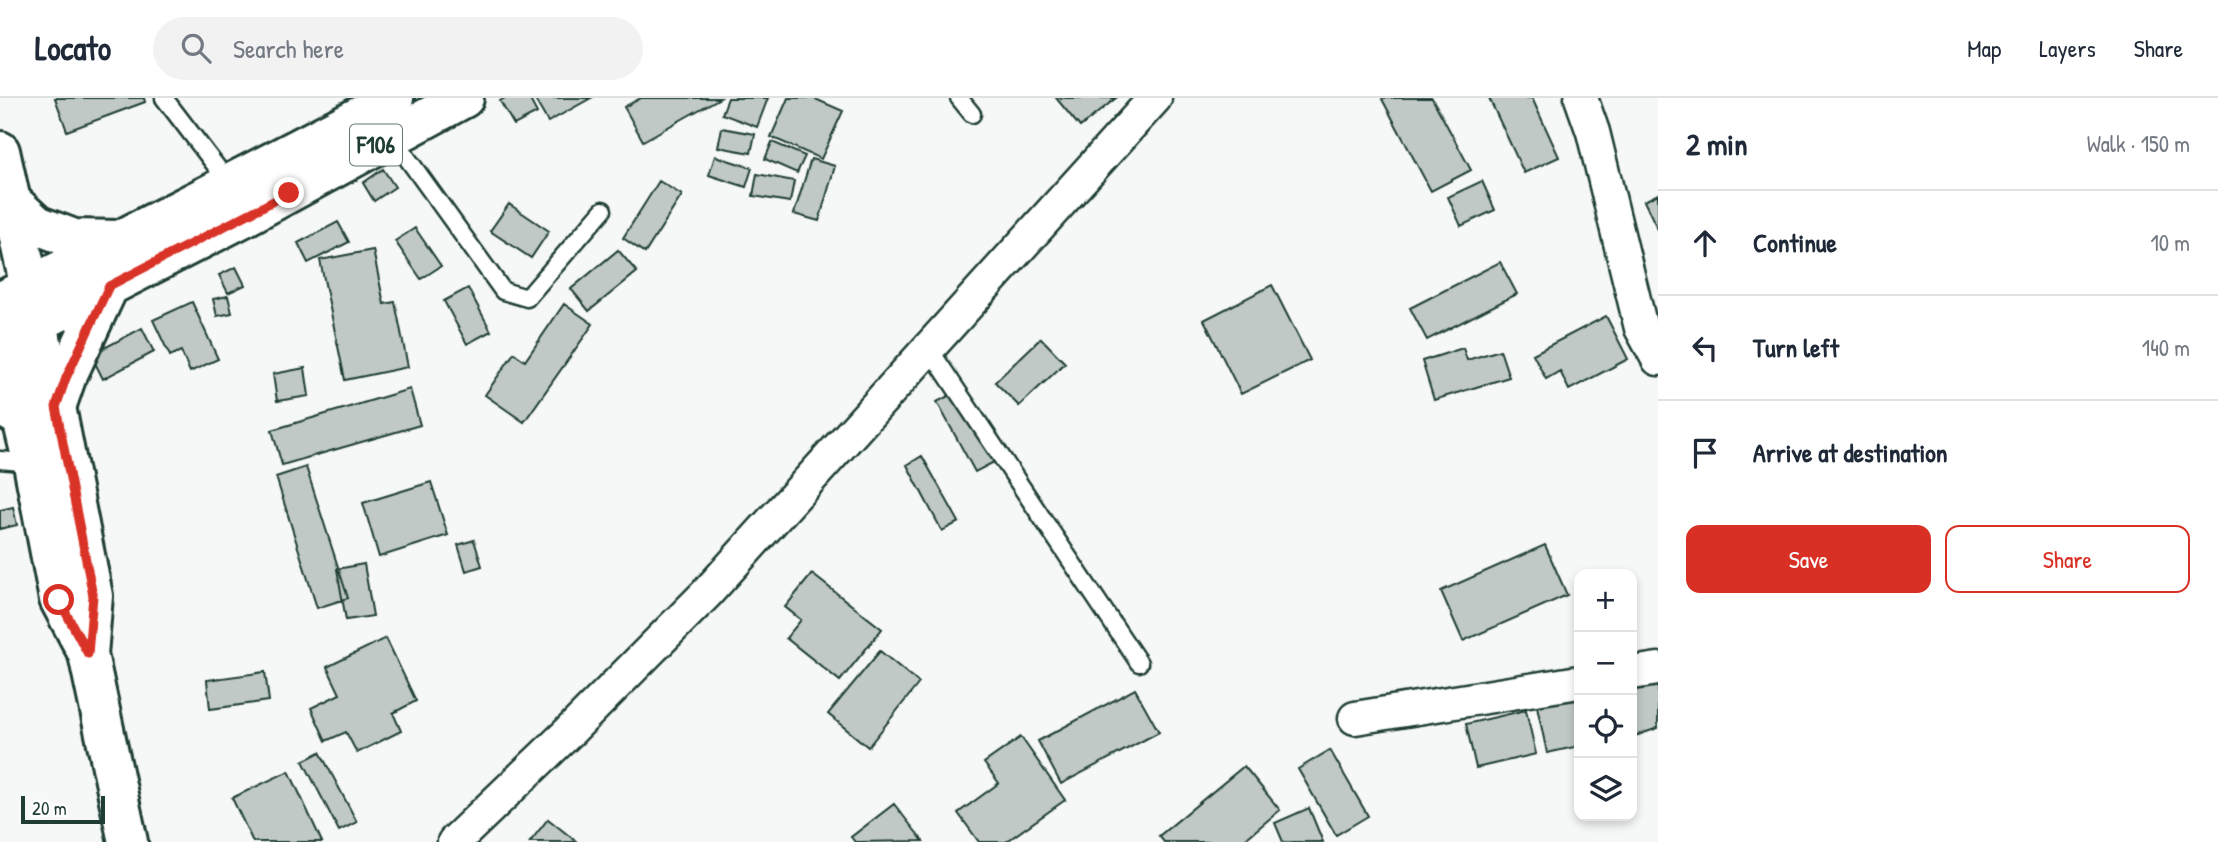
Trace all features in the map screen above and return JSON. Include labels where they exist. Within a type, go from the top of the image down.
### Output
[{"type":"main road","name":"F106","points":[[15,294],[394,98]]},
{"type":"main road","name":"F106","points":[[1,336],[38,323],[464,98]]},
{"type":"main road","points":[[0,151],[12,202],[15,294],[38,323],[17,462],[59,600],[88,654],[128,842]]},
{"type":"main road","points":[[12,202],[37,225],[74,239],[120,240]]},
{"type":"main road","points":[[26,410],[66,378],[109,286]]},
{"type":"main road","points":[[1,336],[93,596],[88,654]]},
{"type":"street","points":[[454,842],[569,732],[706,594],[1154,98]]},
{"type":"street","points":[[1581,98],[1593,132],[1641,328],[1658,359]]},
{"type":"street","points":[[1637,672],[1658,669]]},
{"type":"street","points":[[1355,718],[1574,683]]},
{"type":"lane","points":[[164,98],[229,183]]},
{"type":"lane","points":[[959,98],[972,114]]},
{"type":"lane","points":[[392,137],[503,291],[527,298],[603,210]]},
{"type":"lane","points":[[928,347],[1139,663]]},
{"type":"building","points":[[55,98],[144,98],[145,102],[67,131]]},
{"type":"building","points":[[505,98],[529,98],[537,113],[514,125],[500,101]]},
{"type":"building","points":[[591,98],[548,122],[535,100]]},
{"type":"building","points":[[641,98],[720,98],[643,141],[624,107]]},
{"type":"building","points":[[728,98],[768,98],[757,127],[722,114]]},
{"type":"building","points":[[788,98],[813,98],[843,111],[821,159],[771,137]]},
{"type":"building","points":[[1056,98],[1116,98],[1080,127]]},
{"type":"building","points":[[1432,98],[1471,170],[1431,191],[1382,99]]},
{"type":"building","points":[[1489,98],[1532,98],[1559,157],[1524,173]]},
{"type":"building","points":[[722,128],[755,134],[751,153],[718,147]]},
{"type":"building","points":[[772,142],[805,156],[797,173],[765,159]]},
{"type":"building","points":[[715,156],[752,168],[746,187],[709,175]]},
{"type":"building","points":[[811,159],[835,166],[819,221],[794,214]]},
{"type":"building","points":[[383,169],[395,187],[374,201],[363,183]]},
{"type":"building","points":[[757,174],[794,181],[790,202],[753,196]]},
{"type":"building","points":[[659,181],[682,195],[645,253],[623,238]]},
{"type":"building","points":[[1482,181],[1495,210],[1461,226],[1448,197]]},
{"type":"building","points":[[1658,194],[1658,230],[1644,201]]},
{"type":"building","points":[[509,204],[549,231],[531,258],[490,231]]},
{"type":"building","points":[[338,222],[349,242],[308,263],[298,243]]},
{"type":"building","points":[[415,228],[441,266],[421,279],[395,241]]},
{"type":"building","points":[[373,250],[384,304],[395,302],[408,367],[345,380],[320,260]]},
{"type":"building","points":[[618,250],[637,272],[589,311],[571,289]]},
{"type":"building","points":[[1500,262],[1517,294],[1427,340],[1410,308]]},
{"type":"building","points":[[236,267],[245,285],[228,293],[219,275]]},
{"type":"building","points":[[1272,285],[1310,360],[1241,394],[1204,320]]},
{"type":"building","points":[[468,288],[491,331],[467,344],[444,301]]},
{"type":"building","points":[[228,296],[232,313],[217,316],[213,299]]},
{"type":"building","points":[[192,302],[218,359],[190,372],[181,351],[170,356],[153,320]]},
{"type":"building","points":[[564,304],[593,324],[524,422],[485,395],[514,353],[525,361]]},
{"type":"building","points":[[1606,316],[1628,359],[1569,390],[1560,371],[1546,379],[1533,354]]},
{"type":"building","points":[[142,328],[154,352],[103,379],[91,355]]},
{"type":"building","points":[[1041,338],[1065,363],[1019,406],[995,382]]},
{"type":"building","points":[[1463,348],[1467,360],[1500,350],[1509,377],[1434,400],[1422,361]]},
{"type":"building","points":[[305,368],[309,396],[277,401],[273,374]]},
{"type":"building","points":[[410,389],[420,425],[282,465],[272,430]]},
{"type":"building","points":[[956,392],[994,462],[975,472],[937,402]]},
{"type":"building","points":[[922,456],[959,522],[942,531],[907,465]]},
{"type":"building","points":[[306,467],[348,598],[317,608],[276,477]]},
{"type":"building","points":[[431,482],[448,535],[379,557],[363,503]]},
{"type":"building","points":[[13,507],[17,525],[0,529],[0,510]]},
{"type":"building","points":[[474,540],[482,566],[466,571],[458,545]]},
{"type":"building","points":[[1545,545],[1567,595],[1463,641],[1441,591]]},
{"type":"building","points":[[364,564],[373,616],[346,620],[337,569]]},
{"type":"building","points":[[812,574],[882,629],[840,681],[786,638],[801,620],[785,607]]},
{"type":"building","points":[[386,638],[416,701],[393,713],[401,731],[357,753],[346,732],[326,741],[311,708],[340,694],[327,667]]},
{"type":"building","points":[[880,651],[919,683],[868,747],[828,714]]},
{"type":"building","points":[[265,672],[269,701],[210,709],[207,680]]},
{"type":"building","points":[[1658,677],[1658,728],[1637,735],[1637,695],[1637,684]]},
{"type":"building","points":[[1135,689],[1159,732],[1061,784],[1038,741]]},
{"type":"building","points":[[1574,698],[1574,747],[1547,753],[1537,706]]},
{"type":"building","points":[[1526,710],[1536,754],[1476,768],[1466,724]]},
{"type":"building","points":[[1021,737],[1065,800],[1006,842],[979,842],[958,813],[999,783],[984,763]]},
{"type":"building","points":[[1330,750],[1368,816],[1336,835],[1298,769]]},
{"type":"building","points":[[320,752],[357,822],[339,831],[303,761]]},
{"type":"building","points":[[1244,766],[1280,810],[1242,842],[1164,842],[1159,836]]},
{"type":"building","points":[[289,771],[322,842],[253,842],[232,798]]},
{"type":"building","points":[[894,804],[923,841],[855,842],[851,837]]},
{"type":"building","points":[[1309,808],[1323,842],[1283,842],[1275,823]]},
{"type":"building","points":[[548,819],[577,842],[530,842]]},
{"type":"route","points":[[59,600],[88,654],[93,596],[56,407],[66,378],[109,286],[289,193]]}]
